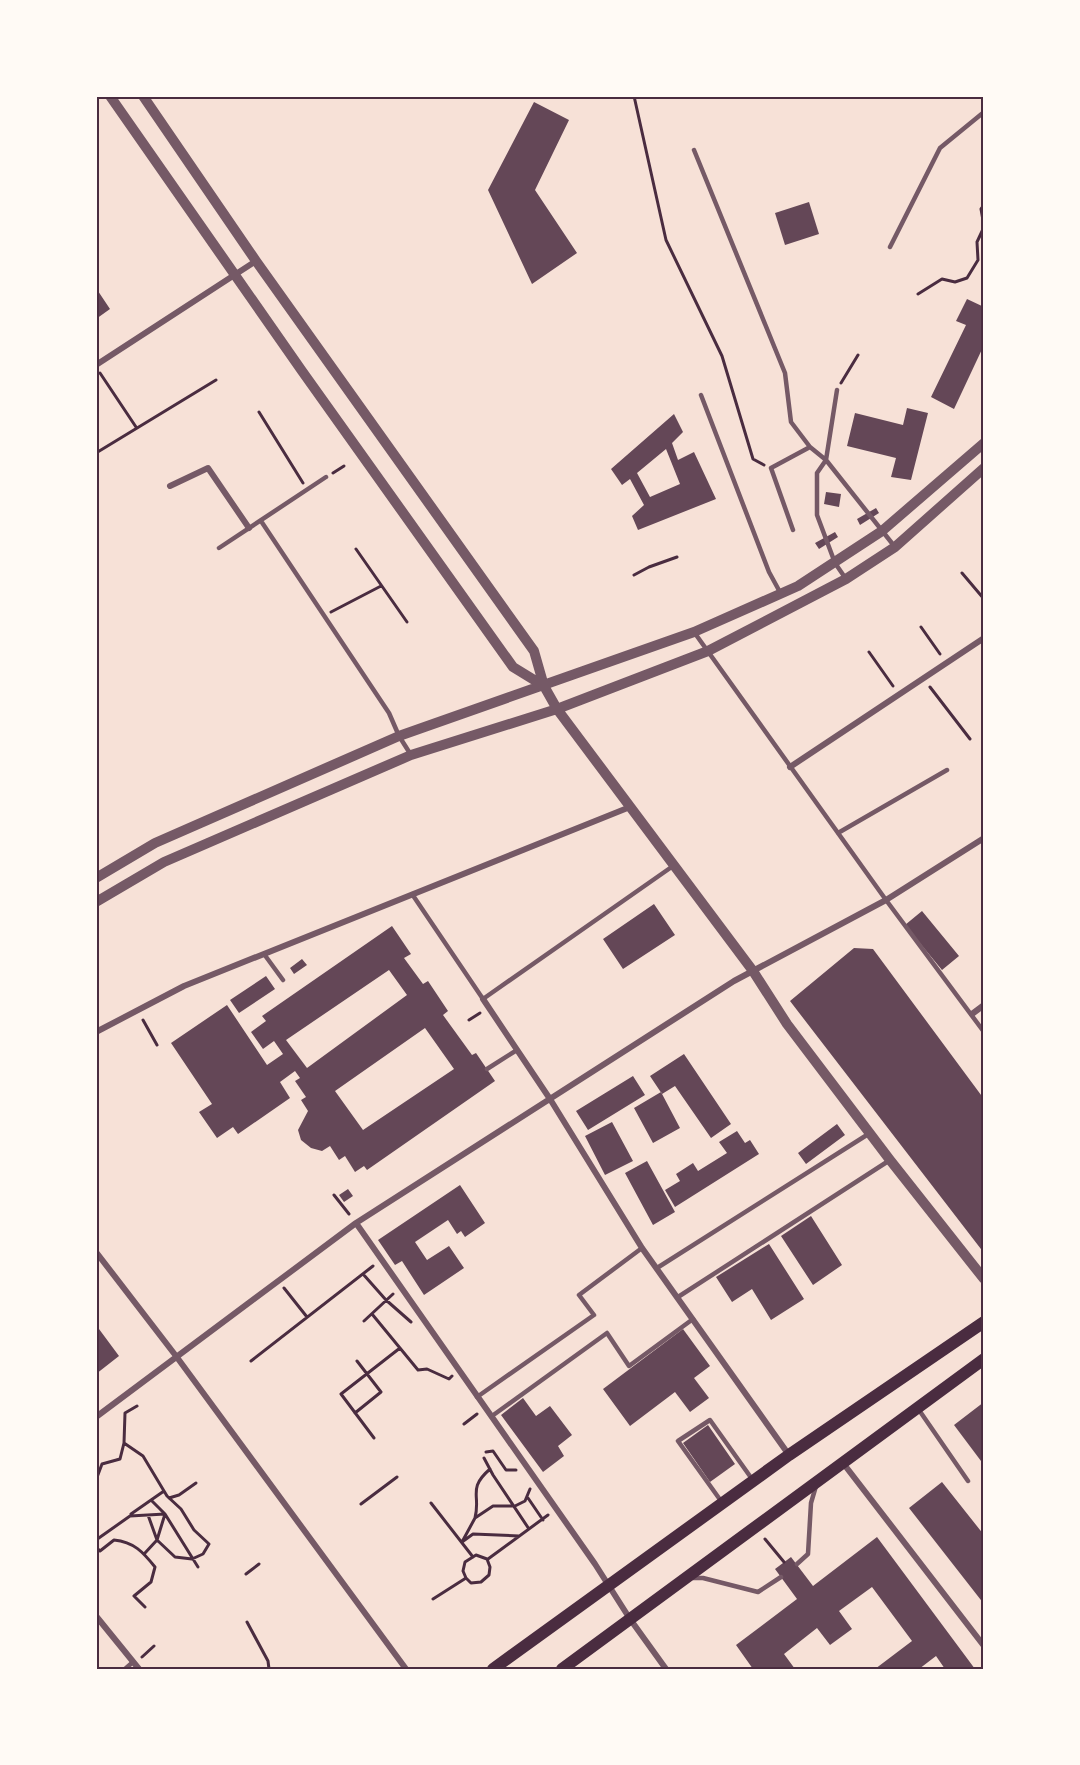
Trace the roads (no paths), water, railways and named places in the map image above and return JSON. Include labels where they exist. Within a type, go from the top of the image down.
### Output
[{"type":"main road","points":[[493,1669],[789,1455],[984,1322]]},
{"type":"main road","points":[[562,1669],[984,1359]]},
{"type":"street","points":[[110,96],[302,371],[513,666],[544,686]]},
{"type":"street","points":[[143,96],[256,261],[534,651],[544,686],[557,709],[753,970],[787,1024],[984,1279]]},
{"type":"street","points":[[96,365],[256,261]]},
{"type":"street","points":[[96,878],[155,843],[399,736],[694,632],[798,586],[882,531],[984,443]]},
{"type":"street","points":[[170,486],[208,468],[249,528]]},
{"type":"street","points":[[96,902],[164,862],[411,755],[557,709],[708,651],[846,579],[895,547],[984,468]]},
{"type":"street","points":[[790,766],[984,638]]},
{"type":"street","points":[[96,1032],[184,986],[630,807]]},
{"type":"street","points":[[96,1417],[356,1222],[734,981],[886,900],[984,838]]},
{"type":"street","points":[[483,999],[550,1099],[642,1248],[789,1455]]},
{"type":"street","points":[[972,1014],[984,1005]]},
{"type":"street","points":[[356,1222],[666,1669]]},
{"type":"street","points":[[96,1252],[176,1356],[406,1669]]},
{"type":"street","points":[[843,1463],[984,1646]]},
{"type":"street","points":[[96,1616],[139,1669]]},
{"type":"lane","points":[[890,248],[940,148],[984,112]]},
{"type":"lane","points":[[694,150],[785,373],[791,422],[810,447],[826,460],[895,547]]},
{"type":"lane","points":[[837,390],[826,460],[817,472],[817,515],[835,563],[846,579]]},
{"type":"lane","points":[[702,395],[769,572],[781,594]]},
{"type":"lane","points":[[793,530],[771,468],[810,447]]},
{"type":"lane","points":[[219,548],[326,477]]},
{"type":"lane","points":[[261,521],[389,713],[399,736],[411,755]]},
{"type":"lane","points":[[694,632],[886,900],[984,1032]]},
{"type":"lane","points":[[838,833],[947,771]]},
{"type":"lane","points":[[412,894],[483,999],[673,866]]},
{"type":"lane","points":[[264,954],[283,980]]},
{"type":"lane","points":[[487,1069],[517,1050]]},
{"type":"lane","points":[[657,1268],[870,1133]]},
{"type":"lane","points":[[678,1297],[890,1160]]},
{"type":"lane","points":[[477,1396],[594,1315],[579,1295],[642,1248]]},
{"type":"lane","points":[[492,1416],[607,1333],[629,1366],[693,1319]]},
{"type":"lane","points":[[918,1408],[968,1481]]},
{"type":"lane","points":[[723,1504],[678,1441],[710,1420],[753,1481]]},
{"type":"lane","points":[[796,1564],[808,1554],[811,1503],[817,1482]]},
{"type":"lane","points":[[687,1577],[703,1578],[758,1592],[781,1577]]},
{"type":"lane","points":[[125,1669],[133,1662]]}]
